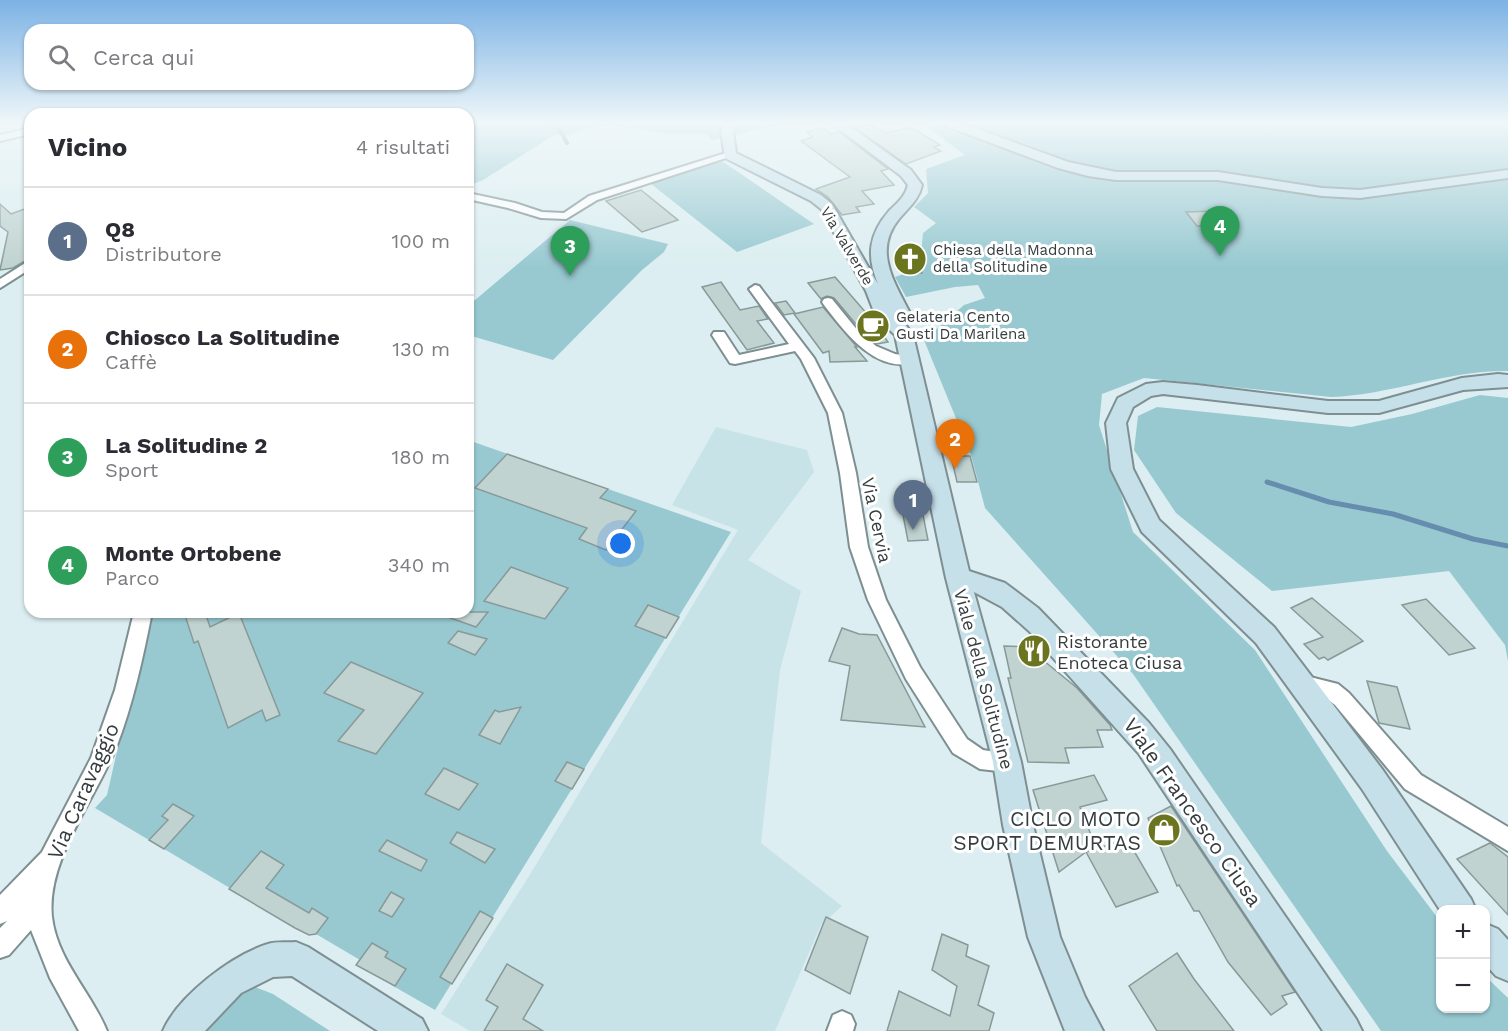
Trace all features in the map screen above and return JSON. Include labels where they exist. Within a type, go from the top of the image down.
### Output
[{"type":"street","points":[[474,197],[512,205],[541,215],[566,216],[593,198],[679,171]]},
{"type":"street","name":"Via Valverde","points":[[762,171],[816,198],[826,207],[874,291],[885,317],[896,324]]},
{"type":"street","points":[[896,324],[901,313],[877,264],[876,248],[884,228],[910,198],[915,185],[903,171]]},
{"type":"street","points":[[1085,171],[1116,176],[1218,176],[1322,192],[1360,195],[1508,174]]},
{"type":"street","points":[[0,284],[24,268]]},
{"type":"street","name":"Via Cervia","points":[[755,289],[807,358],[835,413],[848,473],[859,547],[877,600],[913,673],[960,746],[981,759],[1007,762]]},
{"type":"street","points":[[828,302],[863,346],[890,359],[910,360]]},
{"type":"street","name":"Viale della Solitudine","points":[[896,324],[904,336],[910,360],[958,578],[1007,762],[1018,825],[1044,937],[1072,1009],[1085,1031]]},
{"type":"street","points":[[719,335],[735,360],[798,346]]},
{"type":"street","points":[[1457,905],[1372,779],[1265,636],[1150,526],[1122,469],[1116,423],[1125,403],[1146,390],[1163,388],[1328,407],[1379,407],[1462,384],[1508,381]]},
{"type":"street","name":"Viale Francesco Ciusa","points":[[958,578],[1000,592],[1024,611],[1050,635],[1125,715],[1160,758],[1344,1031]]},
{"type":"street","name":"Via Caravaggio","points":[[94,1031],[59,972],[45,936],[39,904],[50,860],[98,765],[115,724],[142,618]]},
{"type":"street","points":[[1302,684],[1331,690],[1342,699],[1413,782],[1508,840]]},
{"type":"street","points":[[0,912],[50,860]]},
{"type":"street","points":[[0,946],[39,904]]},
{"type":"street","points":[[1490,946],[1508,964]]},
{"type":"street","points":[[181,1031],[229,981],[270,960],[296,959],[410,1031]]},
{"type":"shaded area","points":[[474,171],[497,171],[474,184]]},
{"type":"shaded area","points":[[689,171],[737,171],[814,224],[737,252],[650,183]]},
{"type":"shaded area","points":[[926,171],[1508,171],[1508,371],[1463,374],[1375,392],[1331,397],[1144,378],[1102,394],[1099,425],[1133,532],[1255,650],[1387,851],[1436,916],[1436,1013],[1490,1013],[1490,981],[1508,998],[1508,1031],[1381,1031],[1133,674],[985,508],[971,455],[924,340],[964,305],[985,298],[978,285],[955,287],[906,297],[895,277],[909,272],[922,272],[925,268],[921,254],[923,233],[936,223],[914,207],[928,193]]},
{"type":"shaded area","points":[[570,220],[668,244],[664,252],[642,270],[553,360],[474,337],[474,301]]},
{"type":"shaded area","points":[[1480,395],[1508,398],[1508,661],[1505,645],[1449,571],[1272,591],[1176,513],[1134,450],[1138,416],[1157,407],[1351,427],[1412,414]]},
{"type":"shaded area","points":[[716,427],[807,450],[814,472],[748,560],[801,591],[780,670],[761,843],[842,906],[821,925],[775,1031],[470,1031],[441,1014],[529,876],[738,530],[672,505]]},
{"type":"shaded area","points":[[474,442],[731,532],[435,1010],[360,967],[360,960],[316,934],[309,935],[95,808],[107,795],[148,618],[474,618]]},
{"type":"shaded area","points":[[255,987],[273,994],[330,1031],[201,1031],[231,1001]]},
{"type":"building","points":[[842,171],[881,171],[894,185],[862,191],[874,204],[856,207],[860,212],[842,215],[828,197],[816,189],[850,177]]},
{"type":"building","points":[[641,190],[678,220],[642,232],[606,201]]},
{"type":"building","points":[[0,204],[11,214],[24,209],[24,262],[13,268],[0,270],[8,232],[0,226]]},
{"type":"building","points":[[1216,211],[1229,225],[1197,226],[1186,212]]},
{"type":"building","name":"Chiesa della Madonna della Solitudine","points":[[901,249],[916,252],[922,273],[907,273]]},
{"type":"building","points":[[835,277],[888,342],[877,344],[860,329],[834,298],[827,296],[821,299],[808,283]]},
{"type":"building","points":[[721,282],[740,310],[759,306],[768,319],[757,321],[774,343],[747,350],[702,287]]},
{"type":"building","points":[[786,301],[795,313],[784,315],[775,303]]},
{"type":"building","points":[[823,307],[867,361],[830,362],[829,351],[823,353],[794,314]]},
{"type":"building","points":[[507,454],[608,489],[600,498],[636,511],[606,550],[579,539],[587,528],[475,488]]},
{"type":"building","points":[[951,456],[970,456],[977,482],[957,482]]},
{"type":"building","points":[[902,510],[922,510],[928,540],[908,541]]},
{"type":"building","points":[[511,567],[568,588],[545,619],[484,601]]},
{"type":"building","points":[[1312,598],[1363,641],[1328,660],[1324,657],[1319,659],[1304,644],[1323,637],[1291,608]]},
{"type":"building","points":[[1426,599],[1475,648],[1449,655],[1402,605]]},
{"type":"building","points":[[648,605],[679,617],[666,638],[635,626]]},
{"type":"building","points":[[474,612],[488,612],[476,627],[450,618],[474,618]]},
{"type":"building","points":[[186,618],[207,618],[210,627],[229,618],[241,618],[280,715],[266,721],[262,710],[228,728],[198,641],[194,643]]},
{"type":"building","points":[[842,628],[859,634],[877,635],[925,727],[841,720],[850,666],[829,661]]},
{"type":"building","points":[[458,631],[487,639],[475,655],[448,643]]},
{"type":"building","points":[[1004,646],[1027,647],[1077,688],[1110,725],[1112,730],[1097,730],[1103,747],[1065,748],[1069,763],[1028,762],[1008,678],[1011,678]]},
{"type":"building","points":[[351,662],[423,693],[376,754],[338,741],[364,710],[324,693]]},
{"type":"building","points":[[1367,681],[1397,687],[1410,729],[1379,723]]},
{"type":"building","points":[[521,707],[500,744],[479,735],[495,710],[499,712]]},
{"type":"building","points":[[567,762],[584,769],[572,789],[555,781]]},
{"type":"building","points":[[444,768],[478,784],[459,810],[425,794]]},
{"type":"building","points":[[1094,775],[1107,800],[1080,807],[1095,845],[1059,872],[1033,790]]},
{"type":"building","points":[[173,804],[194,816],[164,849],[149,840],[168,820],[162,816]]},
{"type":"building","points":[[1171,806],[1295,992],[1282,996],[1287,1004],[1271,1015],[1228,962],[1199,911],[1194,911],[1179,885],[1177,886],[1148,818]]},
{"type":"building","points":[[457,832],[495,849],[485,863],[450,843]]},
{"type":"building","points":[[1127,839],[1158,892],[1116,907],[1086,852]]},
{"type":"building","points":[[387,840],[427,860],[421,871],[379,851]]},
{"type":"building","points":[[1490,843],[1508,857],[1508,915],[1457,859]]},
{"type":"building","points":[[261,851],[284,865],[266,888],[309,913],[312,908],[328,918],[316,934],[309,935],[295,928],[229,889]]},
{"type":"building","points":[[391,892],[404,899],[392,917],[379,911]]},
{"type":"building","points":[[480,911],[493,918],[452,984],[440,977]]},
{"type":"building","points":[[826,917],[868,937],[850,994],[805,970]]},
{"type":"building","points":[[942,934],[968,945],[966,956],[989,966],[978,1005],[994,1013],[989,1031],[887,1031],[899,991],[950,1016],[957,986],[932,970]]},
{"type":"building","points":[[372,943],[388,952],[385,957],[406,969],[395,986],[356,965]]},
{"type":"building","points":[[1177,953],[1234,1031],[1157,1031],[1129,986]]},
{"type":"building","points":[[507,964],[543,985],[523,1019],[543,1031],[484,1031],[498,1007],[486,1000]]},
{"type":"waterway","points":[[1267,482],[1329,502],[1393,514],[1473,539],[1508,546]]},
{"type":"place","name":"Monte Ortobene","points":[[1220,256]]},
{"type":"place","name":"Chiesa della Madonna della Solitudine","points":[[910,259]]},
{"type":"place","name":"La Solitudine 2","points":[[570,276]]},
{"type":"place","name":"Gelateria Cento Gusti Da Marilena","points":[[873,326]]},
{"type":"place","name":"Chiosco La Solitudine","points":[[955,469]]},
{"type":"place","name":"Q8","points":[[913,530]]},
{"type":"place","name":"Ristorante Enoteca Ciusa","points":[[1034,651]]},
{"type":"place","name":"CICLO MOTO SPORT DEMURTAS","points":[[1164,830]]}]
